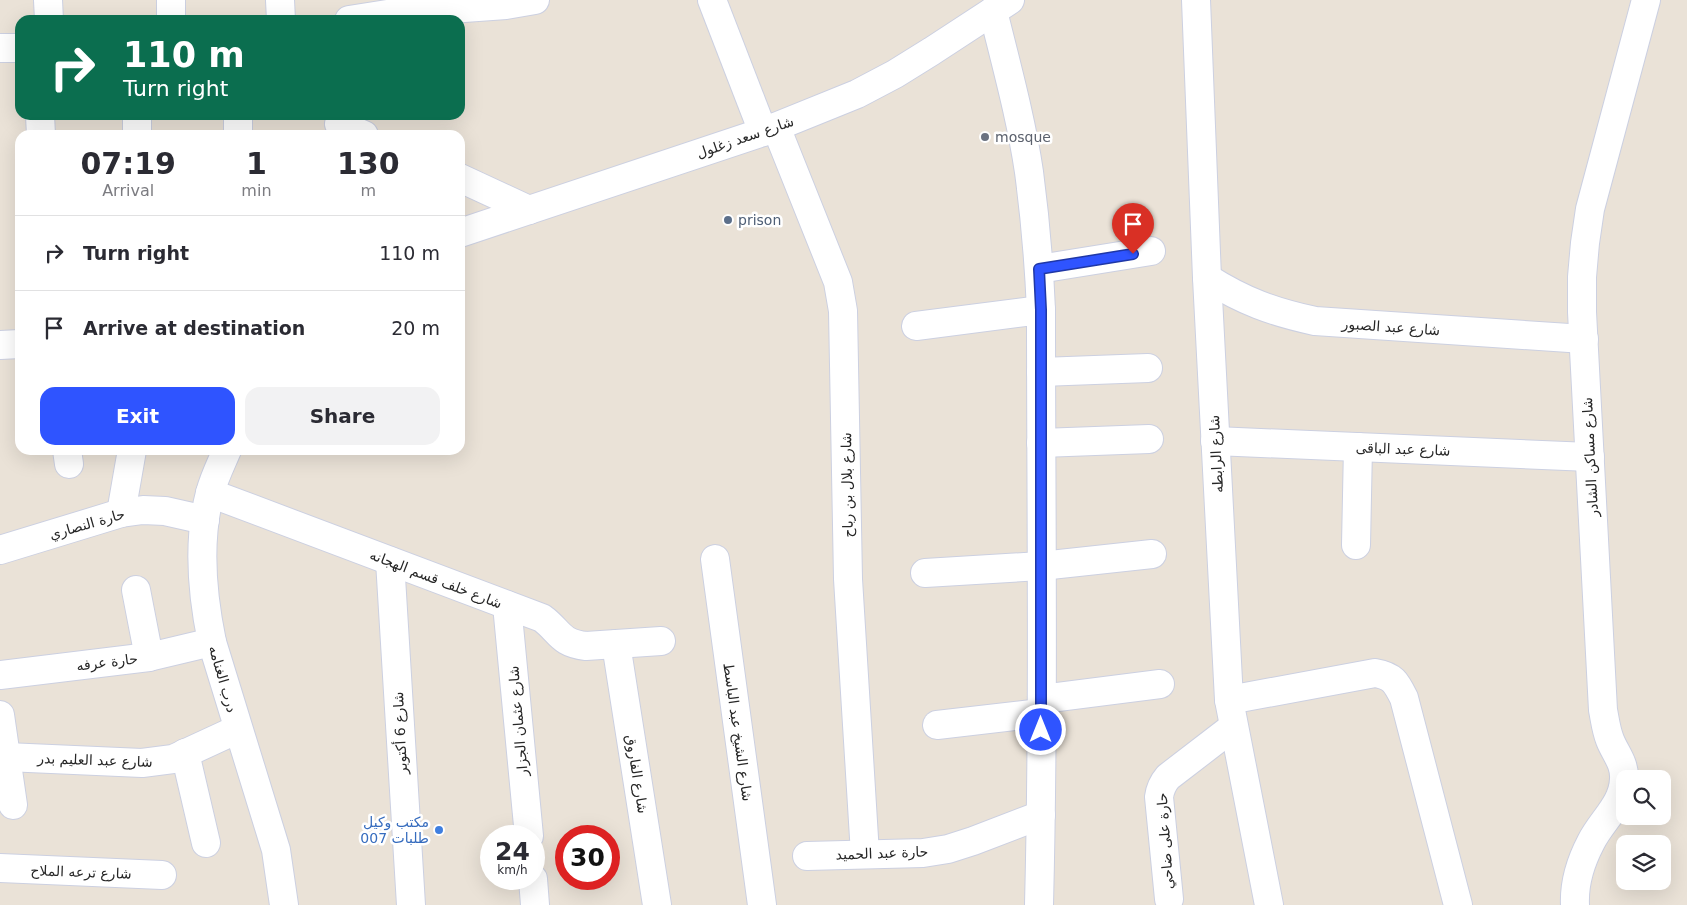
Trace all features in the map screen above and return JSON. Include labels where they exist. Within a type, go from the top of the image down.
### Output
[{"type":"street","points":[[48,0],[48,15]]},
{"type":"street","points":[[171,0],[171,15]]},
{"type":"street","points":[[280,0],[281,15]]},
{"type":"street","points":[[370,15],[394,7],[535,0]]},
{"type":"street","name":"شارع بلال بن رباح","points":[[712,0],[838,282],[844,311],[848,579],[865,854]]},
{"type":"street","name":"شارع الرابطه","points":[[1196,0],[1206,278],[1229,700],[1269,905]]},
{"type":"street","name":"شارع مساكن الشادر","points":[[1575,905],[1577,886],[1585,856],[1591,842],[1616,806],[1622,792],[1624,777],[1622,762],[1609,737],[1603,710],[1582,277],[1590,208],[1646,0]]},
{"type":"street","points":[[1002,5],[1015,100],[1029,172],[1039,269],[1041,310],[1041,816],[1039,905]]},
{"type":"street","name":"شارع سعد زغلول","points":[[465,231],[770,129],[857,94],[895,74],[1002,5]]},
{"type":"street","points":[[0,48],[15,48]]},
{"type":"street","points":[[339,125],[352,130]]},
{"type":"street","points":[[465,180],[530,210]]},
{"type":"street","points":[[1039,269],[1152,251]]},
{"type":"street","name":"شارع عبد الصبور","points":[[1206,278],[1232,294],[1258,306],[1315,322],[1584,340]]},
{"type":"street","points":[[916,326],[1041,310]]},
{"type":"street","points":[[0,345],[15,344]]},
{"type":"street","points":[[1041,372],[1148,368]]},
{"type":"street","points":[[1041,443],[1149,439]]},
{"type":"street","name":"شارع عبد الباقى","points":[[1215,441],[1590,457]]},
{"type":"street","points":[[1356,545],[1358,447]]},
{"type":"street","points":[[120,512],[131,455]]},
{"type":"street","name":"درب الغنامه","points":[[225,455],[210,493],[205,520],[202,550],[206,612],[212,642],[276,850],[284,905]]},
{"type":"street","name":"شارع خلف قسم الهجانه","points":[[210,493],[542,618],[561,638],[568,642],[586,646],[661,641]]},
{"type":"street","name":"حارة النصاري","points":[[0,550],[120,512],[165,511],[205,520]]},
{"type":"street","points":[[925,573],[1041,566],[1152,554]]},
{"type":"street","name":"شارع الشيخ عبد الباسط","points":[[715,559],[762,905]]},
{"type":"street","name":"شارع 6 أكتوبر","points":[[390,561],[411,905]]},
{"type":"street","points":[[136,590],[149,657]]},
{"type":"street","name":"شارع عثمان الجزار","points":[[507,605],[528,825]]},
{"type":"street","name":"حارة عرفه","points":[[0,675],[149,657],[212,642]]},
{"type":"street","name":"شارع الفاروق","points":[[616,644],[657,905]]},
{"type":"street","points":[[1229,700],[1375,673],[1386,675],[1396,683],[1404,698],[1458,905]]},
{"type":"street","points":[[937,725],[1160,684]]},
{"type":"street","points":[[0,715],[13,805]]},
{"type":"street","name":"حارة على ضاحي","points":[[1169,899],[1159,797],[1160,790],[1168,778],[1233,727]]},
{"type":"street","name":"شارع عبد العليم بدر","points":[[6,757],[142,763],[173,759],[238,729]]},
{"type":"street","points":[[185,753],[206,843]]},
{"type":"street","name":"حارة عبد الحميد","points":[[807,856],[923,853],[948,849],[1041,816]]},
{"type":"street","name":"شارع ترعه الملاح","points":[[0,868],[162,875]]},
{"type":"street","points":[[534,890],[535,905]]},
{"type":"place","name":"mosque","points":[[985,137]]},
{"type":"place","name":"prison","points":[[728,220]]},
{"type":"place","name":"مكتب وكيل طلبات 007","points":[[439,830]]},
{"type":"route","points":[[1041,730],[1041,310],[1039,269],[1133,254]]}]
